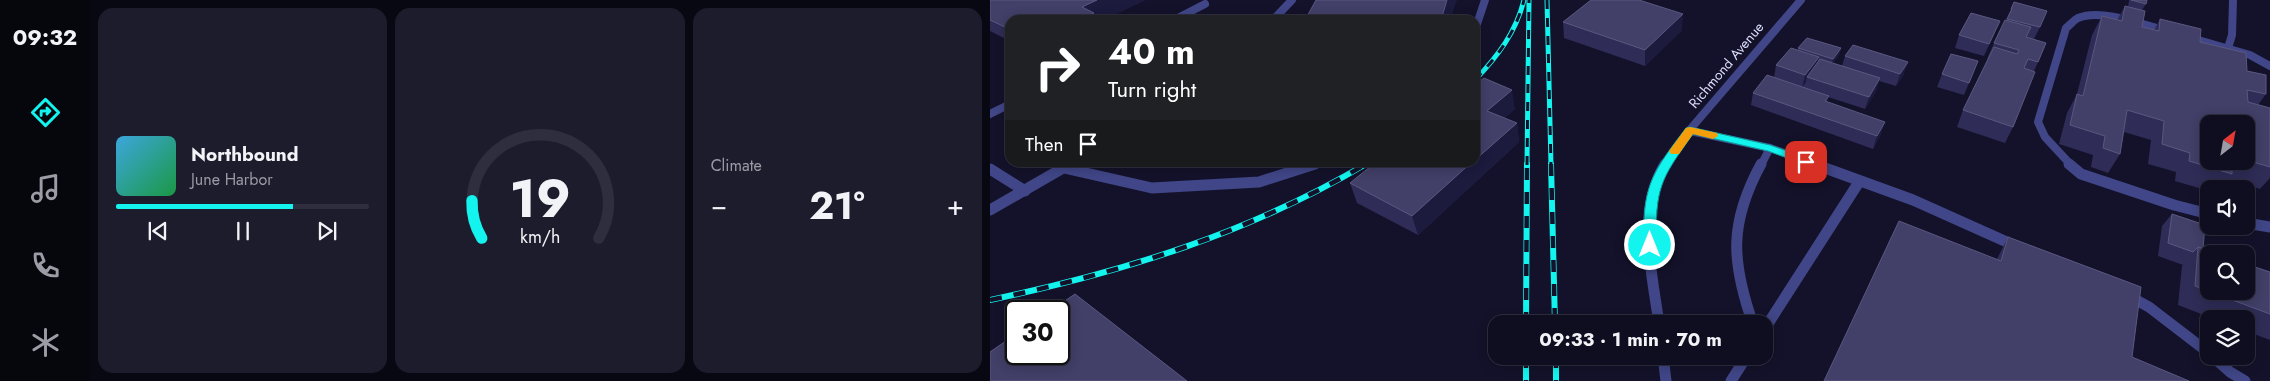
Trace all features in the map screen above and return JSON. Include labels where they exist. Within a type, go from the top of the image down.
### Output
[{"type":"street","points":[[1278,15],[1292,0]]},
{"type":"street","points":[[1480,15],[1485,0]]},
{"type":"street","name":"Richmond Avenue","points":[[1659,315],[1650,245],[1650,207],[1654,187],[1663,168],[1690,130],[1801,0]]},
{"type":"street","points":[[2228,48],[2232,35],[2233,0]]},
{"type":"street","points":[[1184,15],[1205,4]]},
{"type":"street","points":[[2200,212],[2081,174],[2062,158],[2045,137],[2038,122],[2066,28],[2077,19],[2089,16],[2106,16],[2228,48],[2270,66]]},
{"type":"street","points":[[990,114],[1005,106]]},
{"type":"street","points":[[1690,130],[1770,148],[1859,182],[1913,200],[2033,254]]},
{"type":"street","points":[[1751,315],[1734,251],[1739,213],[1770,148]]},
{"type":"street","points":[[990,210],[1064,168],[1152,188],[1259,182],[1306,167]]},
{"type":"street","points":[[990,169],[1025,191]]},
{"type":"street","points":[[1773,316],[1859,182]]},
{"type":"street","points":[[2255,224],[2270,227]]},
{"type":"street","points":[[2114,288],[2149,307],[2200,346]]},
{"type":"street","points":[[1665,365],[1666,381]]},
{"type":"street","points":[[1731,381],[1741,365]]},
{"type":"street","points":[[2222,365],[2245,381]]},
{"type":"building","points":[[990,0],[1097,0],[1082,7],[1094,13],[1090,15],[1005,15],[1005,27],[990,20]]},
{"type":"building","points":[[1316,0],[1447,0],[1442,15],[1308,15]]},
{"type":"building","points":[[1591,0],[1639,0],[1683,14],[1645,50],[1563,22]]},
{"type":"building","points":[[2131,0],[2147,0],[2146,4]]},
{"type":"building","points":[[2014,2],[2047,11],[2040,27],[2007,19]]},
{"type":"building","points":[[2125,6],[2145,11],[2142,27],[2159,31],[2160,19],[2201,29],[2200,42],[2246,53],[2247,71],[2266,75],[2266,94],[2247,90],[2248,102],[2270,108],[2270,167],[2255,163],[2255,115],[2200,115],[2200,164],[2189,161],[2190,153],[2162,144],[2164,121],[2127,110],[2120,154],[2103,148],[2105,136],[2070,125],[2077,94],[2083,96],[2102,16],[2122,21]]},
{"type":"building","points":[[1971,13],[2000,21],[1989,44],[1959,35]]},
{"type":"building","points":[[2005,20],[2031,27],[2026,37],[2046,43],[2038,62],[2028,59],[2024,68],[2035,72],[2013,127],[1963,110],[1994,47],[2017,54],[2019,50],[1994,43]]},
{"type":"building","points":[[1807,38],[1841,48],[1833,59],[1798,48]]},
{"type":"building","points":[[1853,45],[1908,62],[1900,74],[1845,56]]},
{"type":"building","points":[[1791,48],[1819,57],[1805,75],[1776,65]]},
{"type":"building","points":[[1951,54],[1978,61],[1969,83],[1942,74]]},
{"type":"building","points":[[1820,59],[1880,78],[1869,97],[1807,77]]},
{"type":"building","points":[[1767,75],[1829,96],[1825,101],[1885,122],[1877,136],[1753,93]]},
{"type":"building","points":[[1484,78],[1512,90],[1487,111],[1517,123],[1480,156],[1480,81]]},
{"type":"building","points":[[1370,167],[1466,167],[1412,216],[1350,183]]},
{"type":"building","points":[[2219,170],[2232,170],[2232,174]]},
{"type":"building","points":[[2172,214],[2200,223],[2200,235],[2204,235],[2203,245],[2200,245],[2200,248],[2198,247],[2193,252],[2168,243]]},
{"type":"building","points":[[1899,221],[2001,261],[2008,237],[2141,287],[2132,357],[2189,381],[1824,381]]},
{"type":"building","points":[[2198,247],[2200,248],[2200,288],[2195,286]]},
{"type":"building","points":[[2255,267],[2270,272],[2270,314],[2232,300],[2255,300]]},
{"type":"building","points":[[1075,294],[1187,381],[990,381],[990,352],[1005,342],[1005,365],[1070,365],[1070,300],[1066,300]]},
{"type":"railway","points":[[1480,74],[1511,33],[1521,12],[1524,0]]},
{"type":"railway","points":[[1527,165],[1529,0]]},
{"type":"railway","points":[[1547,0],[1551,165]]},
{"type":"railway","points":[[1526,315],[1527,164]]},
{"type":"railway","points":[[1551,164],[1555,315]]},
{"type":"railway","points":[[990,300],[1088,277],[1184,247],[1231,230],[1277,210],[1322,189],[1361,167]]},
{"type":"railway","points":[[1526,365],[1526,381]]},
{"type":"railway","points":[[1556,365],[1556,381]]},
{"type":"slow traffic","points":[[1675,151],[1690,130],[1713,136]]},
{"type":"route","points":[[1650,245],[1650,207],[1654,187],[1663,168],[1690,130],[1770,148],[1806,162]]}]
